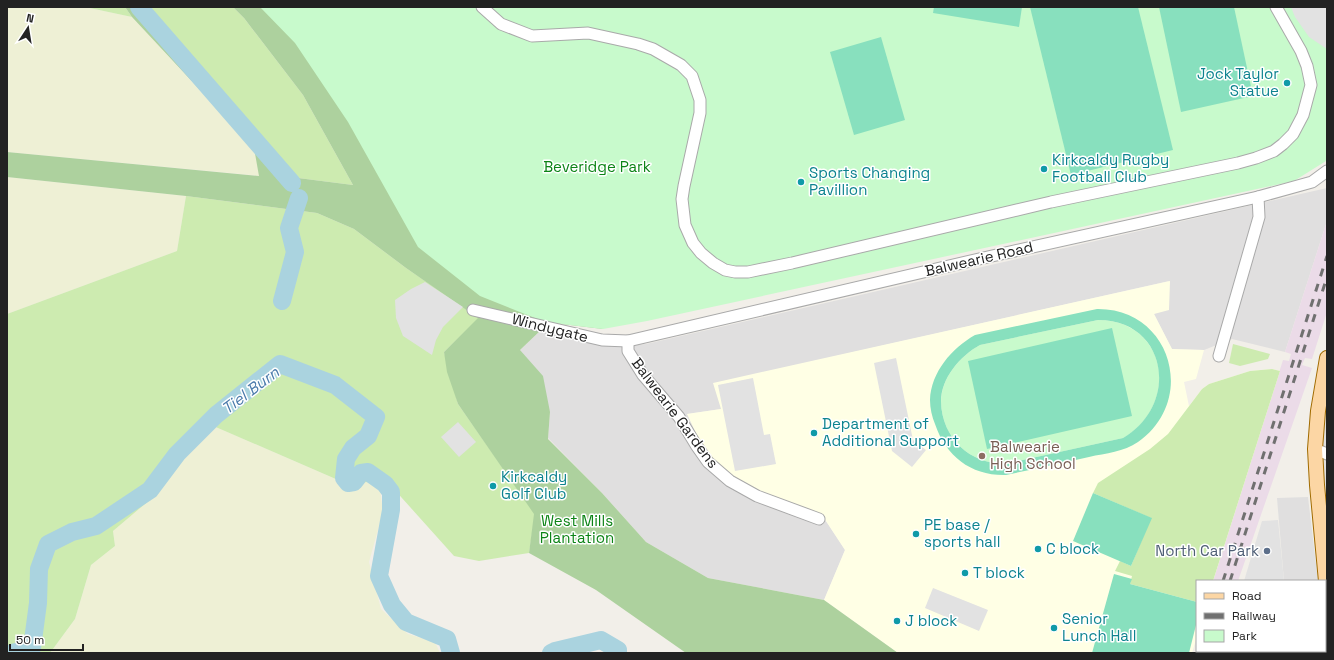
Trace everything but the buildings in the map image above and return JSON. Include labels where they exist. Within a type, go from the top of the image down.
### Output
[{"type":"main road","points":[[1326,580],[1317,485],[1321,452],[1321,391],[1327,358]]},
{"type":"main road","points":[[1326,581],[1327,592]]},
{"type":"street","points":[[482,7],[501,24],[532,36],[588,33],[638,44],[653,49],[681,65],[692,76],[700,100],[700,113],[682,199],[685,225],[701,253],[712,263],[725,270],[748,272],[1050,202],[1256,158],[1274,151],[1293,134],[1303,115],[1311,85],[1307,66],[1301,50],[1276,7]]},
{"type":"street","name":"Balwearie Road","points":[[628,341],[1258,196],[1312,182],[1327,171]]},
{"type":"street","points":[[1219,356],[1259,217],[1258,196]]},
{"type":"street","name":"Windygate","points":[[473,310],[602,340],[628,341]]},
{"type":"street","name":"Balwearie Gardens","points":[[628,341],[628,351],[643,375],[679,416],[708,462],[730,481],[757,496],[819,519]]},
{"type":"shaded area","points":[[7,7],[85,7],[132,17],[254,149],[260,176],[7,152]]},
{"type":"shaded area","points":[[1291,7],[1327,7],[1327,49],[1309,37],[1295,17]]},
{"type":"shaded area","points":[[7,177],[186,196],[177,251],[7,314]]},
{"type":"shaded area","points":[[1327,188],[1327,221],[1285,352],[1232,339],[1204,350],[1172,349],[1154,314],[1169,281],[810,362],[721,409],[687,414],[822,515],[845,550],[824,600],[708,578],[646,542],[602,493],[548,438],[550,412],[520,350],[541,330],[615,347],[646,344]]},
{"type":"shaded area","points":[[1327,221],[1327,312],[1312,359],[1305,358],[1302,365],[1312,368],[1238,580],[1213,580],[1283,360],[1289,361],[1291,354],[1285,352]]},
{"type":"shaded area","name":"Balwearie High School","points":[[1170,281],[1169,310],[1154,314],[1172,349],[1204,350],[1196,379],[1184,382],[1189,406],[1202,389],[1209,384],[1250,371],[1272,369],[1280,371],[1213,580],[1196,580],[1196,639],[1192,653],[898,653],[824,600],[845,550],[822,515],[769,496],[744,483],[721,468],[701,444],[687,414],[721,409],[713,383]]},
{"type":"shaded area","points":[[425,282],[463,307],[443,327],[436,340],[432,355],[403,336],[396,318],[395,300],[411,289]]},
{"type":"shaded area","points":[[896,358],[913,440],[926,450],[912,467],[892,451],[874,363]]},
{"type":"shaded area","points":[[753,378],[764,435],[770,434],[776,464],[735,471],[718,385]]},
{"type":"shaded area","points":[[1327,387],[1327,531],[1321,474]]},
{"type":"shaded area","points":[[458,422],[476,442],[459,457],[441,437]]},
{"type":"shaded area","points":[[211,425],[345,483],[370,482],[380,489],[383,512],[369,562],[381,609],[408,634],[435,642],[440,653],[50,653],[75,619],[91,565],[115,546],[113,531],[152,498]]},
{"type":"shaded area","points":[[1308,497],[1318,580],[1284,580],[1277,498]]},
{"type":"shaded area","name":"North Car Park","points":[[1278,520],[1284,580],[1244,580],[1262,521]]},
{"type":"shaded area","points":[[933,588],[988,610],[979,631],[925,608]]},
{"type":"green space","points":[[85,7],[125,7],[132,17]]},
{"type":"green space","name":"West Mills Plantation","points":[[125,7],[144,7],[298,178],[353,185],[303,95],[244,18],[233,7],[446,7],[603,329],[545,322],[541,330],[520,350],[543,376],[550,412],[548,439],[602,493],[646,542],[708,578],[824,600],[898,653],[686,653],[596,590],[529,553],[534,514],[458,404],[447,372],[444,352],[478,318],[406,268],[354,229],[317,213],[186,196],[7,177],[7,152],[259,176],[254,148],[132,17]]},
{"type":"green space","points":[[144,7],[233,7],[244,18],[303,95],[353,185],[298,178]]},
{"type":"green space","name":"Beveridge Park","points":[[260,7],[1327,7],[1327,160],[1294,181],[647,321],[603,329],[545,322],[480,296],[418,247],[348,122],[295,43]]},
{"type":"green space","points":[[934,7],[1022,7],[1019,27],[933,13]]},
{"type":"green space","points":[[1030,7],[1138,7],[1173,150],[1071,175]]},
{"type":"green space","points":[[1159,7],[1234,7],[1253,96],[1181,112]]},
{"type":"green space","points":[[881,37],[905,120],[854,135],[830,52]]},
{"type":"green space","name":"Kirkcaldy Golf Club","points":[[186,196],[317,213],[354,229],[406,268],[479,318],[444,352],[458,404],[535,514],[529,553],[479,561],[454,556],[393,488],[370,482],[345,483],[211,425],[152,498],[113,531],[115,546],[91,565],[75,619],[50,653],[7,653],[7,314],[177,251]]},
{"type":"green space","points":[[1097,309],[1122,313],[1143,323],[1158,340],[1168,359],[1171,381],[1167,403],[1156,424],[1138,442],[1127,448],[1115,452],[1006,475],[982,472],[971,468],[962,462],[953,455],[946,446],[934,421],[930,403],[931,390],[934,380],[944,362],[958,347],[975,335]],"holes":[[[1098,320],[1122,324],[1139,334],[1152,349],[1158,367],[1159,386],[1153,406],[1141,423],[1123,438],[1005,464],[992,463],[970,454],[952,437],[946,427],[943,415],[941,402],[944,385],[948,376],[965,355],[980,345]]]},
{"type":"green space","points":[[1098,320],[1121,324],[1139,334],[1152,348],[1158,366],[1159,386],[1153,405],[1141,423],[1123,438],[1005,464],[992,463],[970,454],[952,437],[946,427],[943,415],[941,402],[942,393],[948,376],[965,355],[980,345]]},
{"type":"green space","points":[[1112,328],[1132,416],[987,449],[968,361]]},
{"type":"green space","points":[[1233,344],[1270,354],[1268,359],[1240,366],[1229,363]]},
{"type":"green space","points":[[1272,369],[1280,371],[1213,580],[1196,580],[1196,602],[1130,584],[1132,576],[1115,571],[1120,561],[1131,566],[1151,518],[1093,493],[1098,483],[1150,449],[1168,434],[1202,389],[1209,384],[1250,371]]},
{"type":"green space","points":[[1093,493],[1152,518],[1131,566],[1073,541]]},
{"type":"green space","points":[[1114,574],[1132,579],[1130,584],[1196,602],[1196,625],[1189,653],[1092,653]]},
{"type":"green space","points":[[1324,652],[1325,653],[1228,653]]},
{"type":"waterway","points":[[139,7],[292,183]]},
{"type":"waterway","points":[[282,301],[295,252],[289,228],[299,198]]},
{"type":"waterway","name":"Tiel Burn","points":[[12,653],[32,648],[38,603],[39,569],[48,544],[72,532],[96,526],[150,490],[177,454],[216,415],[280,364],[335,385],[376,417],[368,436],[353,448],[346,459],[344,478],[348,483],[354,482],[361,473],[368,472],[385,484],[391,492],[391,510],[379,576],[392,605],[406,622],[447,639],[451,653]]},
{"type":"waterway","name":"Tiel Burn","points":[[551,653],[601,640],[618,650],[618,653]]},
{"type":"railway","points":[[1223,580],[1327,256]]},
{"type":"railway","points":[[1230,580],[1327,277]]},
{"type":"place","name":"Jock Taylor Statue","points":[[1287,83]]},
{"type":"place","name":"Kirkcaldy Rugby Football Club","points":[[1044,169]]},
{"type":"place","name":"Sports Changing Pavillion","points":[[801,182]]},
{"type":"place","name":"Department of Additional Support","points":[[814,433]]},
{"type":"place","name":"Balwearie High School","points":[[982,456]]},
{"type":"place","name":"Kirkcaldy Golf Club","points":[[493,486]]},
{"type":"place","name":"PE base / sports hall","points":[[916,534]]},
{"type":"place","name":"C block","points":[[1038,549]]},
{"type":"place","name":"North Car Park","points":[[1267,551]]},
{"type":"place","name":"T block","points":[[965,573]]},
{"type":"place","name":"J block","points":[[897,621]]},
{"type":"place","name":"Senior Lunch Hall","points":[[1054,628]]}]
